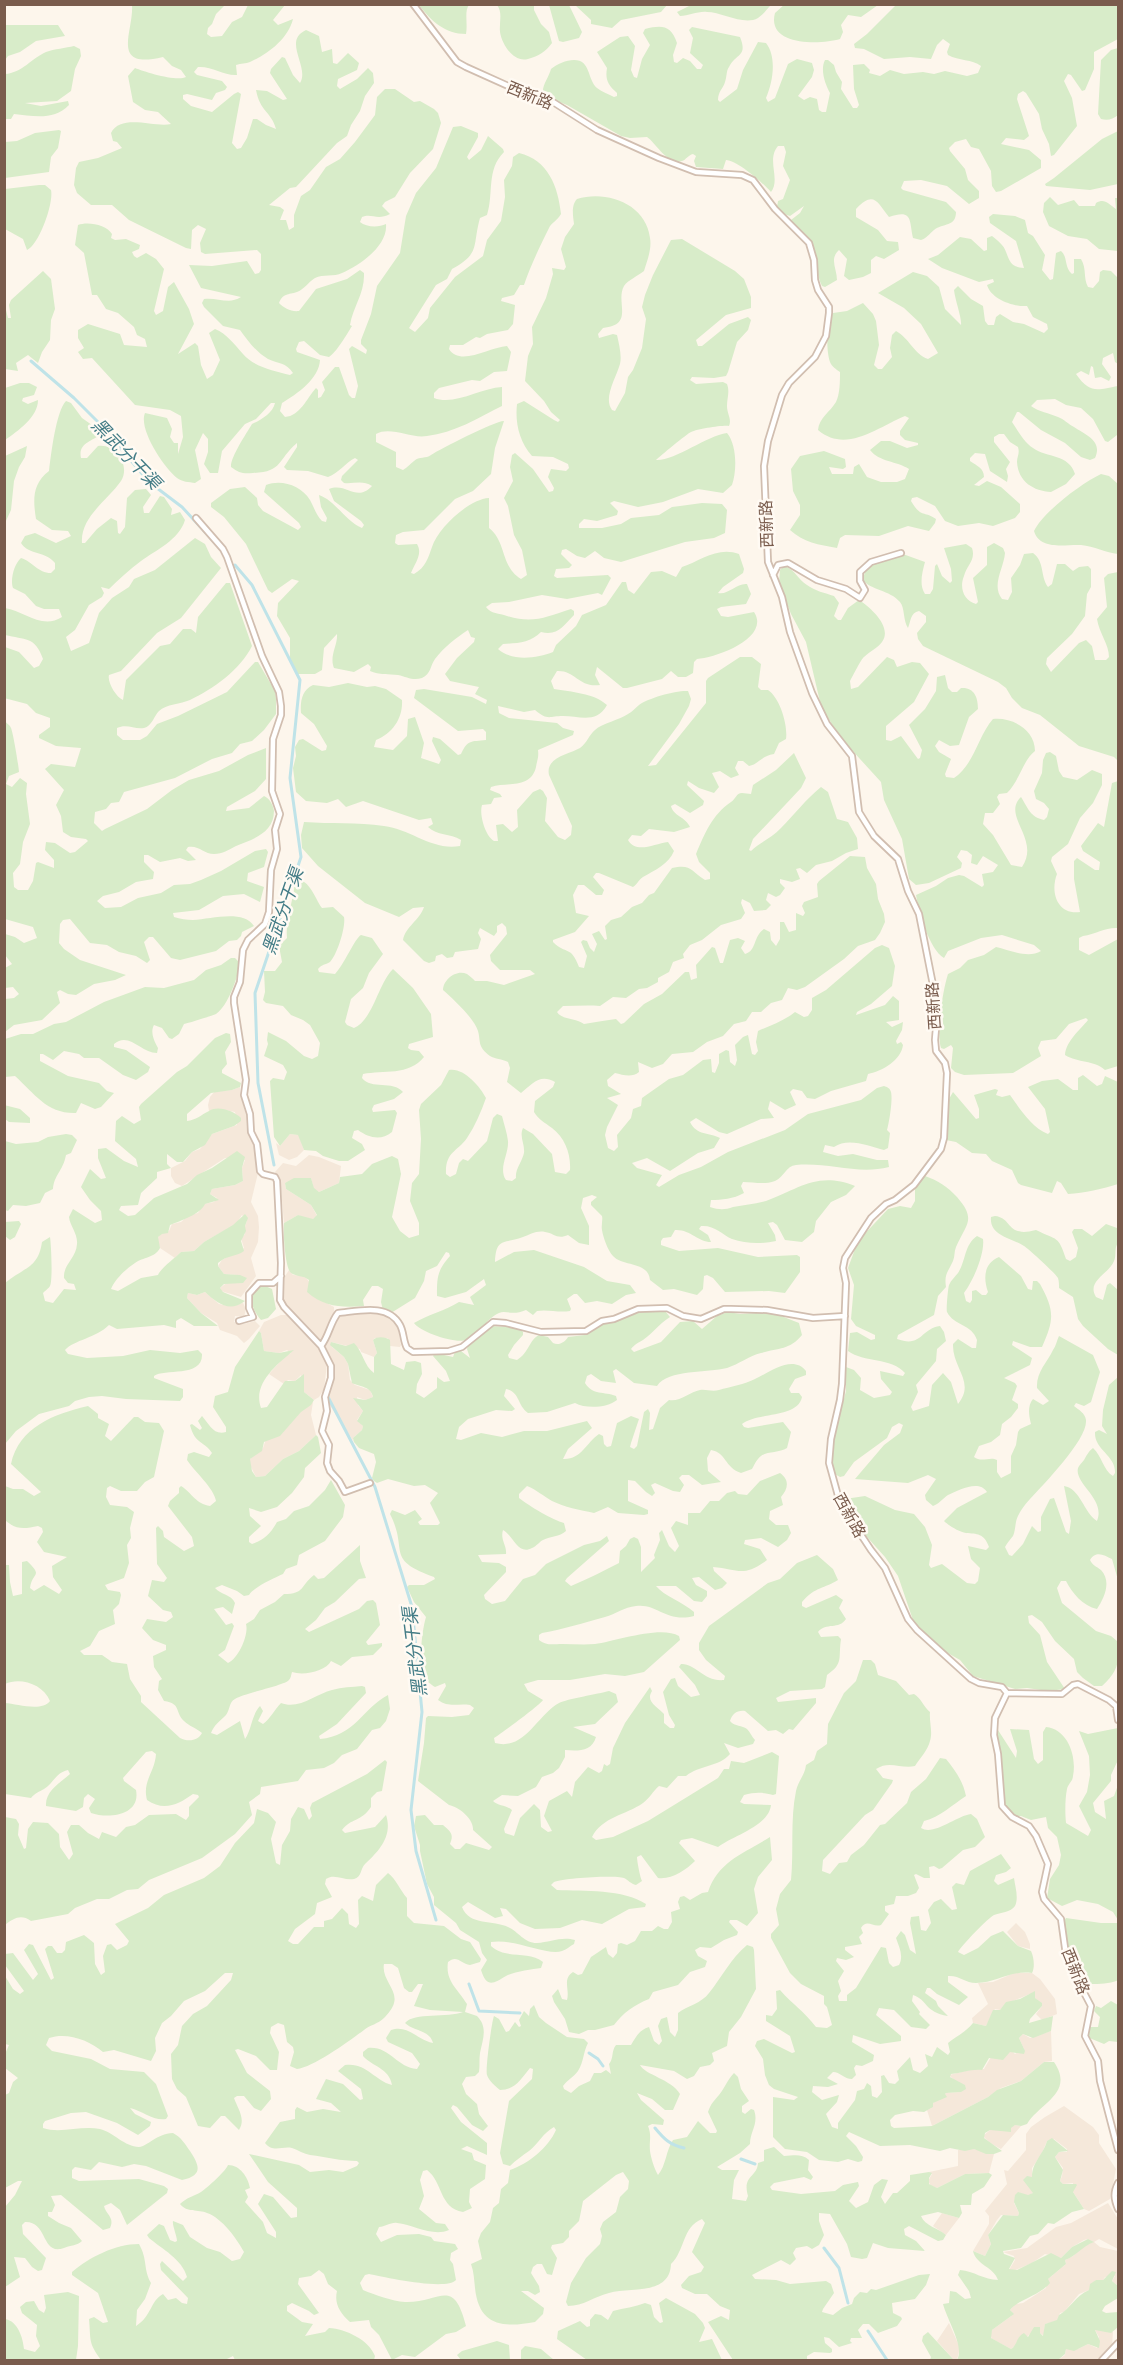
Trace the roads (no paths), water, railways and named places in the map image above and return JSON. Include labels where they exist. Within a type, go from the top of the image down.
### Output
[{"type":"street","name":"西新路","points":[[413,4],[458,62],[466,67],[526,94],[553,102],[597,130],[659,158],[696,172],[742,176],[753,180],[775,209],[809,243],[814,261],[815,280],[818,290],[829,307],[829,313],[826,336],[815,357],[789,383],[782,395],[768,441],[764,466],[768,562],[812,693],[827,724],[852,756],[859,812],[874,836],[898,859],[908,891],[919,914],[934,990],[937,1017],[936,1051],[945,1063],[947,1073],[944,1138],[941,1149],[914,1185],[886,1204],[871,1218],[845,1258],[843,1268],[846,1283],[845,1316],[840,1400],[831,1439],[829,1463],[840,1503],[885,1568],[908,1619],[971,1679],[1002,1687],[1006,1693],[995,1718],[994,1735],[999,1754],[1002,1806],[1012,1817],[1029,1826],[1048,1864],[1042,1892],[1044,1899],[1061,1919],[1066,1955],[1079,1974],[1081,1987],[1091,2006],[1085,2036],[1098,2061],[1100,2081],[1119,2150]]},
{"type":"street","points":[[196,518],[223,549],[227,557],[262,656],[281,700],[281,715],[273,739],[272,790],[280,813],[275,830],[276,849],[271,870],[269,912],[265,924],[248,940],[243,950],[240,982],[234,997],[236,1026],[246,1080],[244,1095],[250,1114],[251,1132],[257,1144],[260,1171],[275,1177],[277,1181],[280,1300],[321,1346],[331,1366],[326,1396],[327,1411],[322,1431],[329,1445],[327,1463],[330,1472],[339,1480],[345,1492],[370,1483]]},
{"type":"street","points":[[773,576],[778,565],[788,563],[817,580],[846,590],[860,598],[865,590],[860,581],[860,572],[871,562],[901,553]]},
{"type":"street","points":[[273,1283],[281,1276]]},
{"type":"street","points":[[239,1321],[253,1317],[249,1308],[249,1294],[259,1283],[273,1283],[280,1289]]},
{"type":"street","points":[[321,1346],[328,1338],[334,1318],[338,1313],[374,1309],[393,1316],[400,1324],[407,1348],[413,1352],[449,1351],[462,1347],[494,1322],[541,1332],[586,1331],[602,1321],[639,1309],[668,1308],[682,1316],[701,1319],[724,1309],[767,1310],[813,1318],[845,1316]]},
{"type":"street","points":[[1006,1693],[1062,1694],[1073,1685],[1078,1684],[1116,1706],[1119,1720]]},
{"type":"street","points":[[1119,2183],[1114,2191],[1114,2201],[1119,2210]]},
{"type":"street","points":[[1102,2361],[1119,2343]]},
{"type":"waterway","name":"黑武分干渠","points":[[31,361],[74,398],[101,425],[149,482],[182,507],[217,545]]},
{"type":"waterway","name":"黑武分干渠","points":[[235,565],[252,585],[300,680],[290,778],[301,857],[255,993],[258,1083],[274,1165]]},
{"type":"waterway","name":"黑武分干渠","points":[[328,1397],[375,1487],[412,1607],[422,1712],[411,1810],[416,1851],[436,1920]]},
{"type":"waterway","name":"黑武分干渠","points":[[469,1984],[479,2011],[520,2013]]},
{"type":"waterway","name":"黑武分干渠","points":[[589,2053],[603,2066]]},
{"type":"waterway","name":"黑武分干渠","points":[[655,2128],[668,2141],[684,2148]]},
{"type":"waterway","name":"黑武分干渠","points":[[741,2159],[755,2164]]},
{"type":"waterway","name":"黑武分干渠","points":[[824,2248],[839,2268],[848,2303]]},
{"type":"waterway","name":"黑武分干渠","points":[[868,2331],[887,2360]]}]
